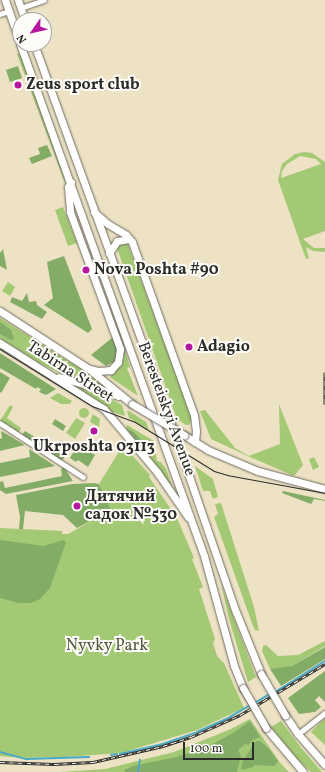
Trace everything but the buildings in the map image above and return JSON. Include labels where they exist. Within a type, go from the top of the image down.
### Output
[{"type":"main road","name":"Beresteiskyi Avenue","points":[[5,0],[12,20]]},
{"type":"main road","points":[[18,0],[22,12]]},
{"type":"main road","name":"Beresteiskyi Avenue","points":[[23,52],[204,556],[234,666],[243,688],[266,728],[303,772]]},
{"type":"main road","name":"Beresteiskyi Avenue","points":[[37,52],[159,389],[236,612],[261,674],[298,734],[325,765]]},
{"type":"main road","points":[[71,182],[68,187],[70,212],[120,349],[118,362],[111,370],[98,371],[89,369]]},
{"type":"main road","points":[[94,212],[130,239],[194,415],[196,431],[195,442]]},
{"type":"main road","points":[[109,253],[117,240],[130,239]]},
{"type":"main road","points":[[0,311],[89,369],[132,404],[208,450],[258,470],[325,489]]},
{"type":"main road","name":"Tabirna Street","points":[[0,344],[98,405],[110,415],[157,472],[193,524]]},
{"type":"main road","points":[[51,375],[95,387],[125,399]]},
{"type":"street","points":[[21,8],[44,0]]},
{"type":"street","points":[[0,14],[9,11]]},
{"type":"street","points":[[0,423],[83,477]]},
{"type":"street","points":[[298,734],[325,713]]},
{"type":"green space","points":[[19,53],[23,58],[65,176],[65,183],[17,54]]},
{"type":"green space","points":[[18,66],[22,78],[10,82],[6,70]]},
{"type":"green space","points":[[47,145],[52,156],[32,164],[29,158],[40,154],[38,148]]},
{"type":"green space","points":[[304,152],[312,153],[325,162],[325,231],[303,239],[314,248],[325,248],[325,252],[313,251],[306,247],[309,258],[306,259],[278,180],[282,164],[295,154]],"holes":[[[300,156],[316,159],[321,164],[281,178],[282,171],[287,164]]]},
{"type":"green space","points":[[63,207],[77,243],[68,246],[55,210]]},
{"type":"green space","points":[[127,242],[192,418],[189,425],[186,425],[177,419],[118,251],[117,248],[119,243]]},
{"type":"green space","points":[[3,249],[7,270],[0,266],[0,253]]},
{"type":"green space","points":[[64,256],[92,329],[88,333],[44,305],[53,298],[47,262]]},
{"type":"green space","points":[[8,282],[15,287],[10,296],[2,291]]},
{"type":"green space","points":[[27,293],[29,302],[36,301],[37,305],[47,312],[42,319],[10,302],[12,297],[22,301]]},
{"type":"green space","points":[[0,318],[114,391],[59,373],[39,363],[0,338]]},
{"type":"green space","points":[[0,322],[11,330],[14,339],[11,340],[0,334]]},
{"type":"green space","points":[[113,337],[117,350],[117,357],[114,362],[106,366],[91,355]]},
{"type":"green space","points":[[122,340],[130,367],[127,368],[138,396],[111,378],[110,374],[121,366],[124,358]]},
{"type":"green space","points":[[40,349],[53,355],[58,363],[52,365],[32,353]]},
{"type":"green space","points":[[0,353],[56,389],[46,395],[39,392],[41,389],[37,387],[36,389],[0,368]]},
{"type":"green space","points":[[0,372],[10,378],[1,393],[0,392]]},
{"type":"green space","points":[[78,387],[105,396],[122,405],[125,416],[112,412]]},
{"type":"green space","points":[[58,393],[72,401],[70,404],[61,404],[50,398]]},
{"type":"green space","points":[[279,404],[303,465],[294,476],[252,458],[211,439],[200,411],[205,410],[235,448],[249,456],[280,444]]},
{"type":"green space","points":[[10,405],[13,407],[7,418],[21,428],[18,433],[0,421]]},
{"type":"green space","points":[[82,408],[86,408],[88,409],[88,417],[82,418],[79,415],[79,411]]},
{"type":"green space","points":[[127,411],[146,422],[149,430],[129,418]]},
{"type":"green space","points":[[93,414],[100,419],[99,427],[90,422]]},
{"type":"green space","points":[[76,418],[85,423],[75,439],[66,433]]},
{"type":"green space","points":[[55,419],[66,426],[63,431],[52,424]]},
{"type":"green space","points":[[127,425],[154,441],[157,461],[161,462],[166,469],[174,491],[151,459],[151,449],[134,432],[126,428]]},
{"type":"green space","points":[[126,428],[134,432],[151,449],[151,459]]},
{"type":"green space","points":[[1,431],[25,445],[0,451],[0,439],[2,438]]},
{"type":"green space","points":[[25,431],[65,456],[62,461],[22,435]]},
{"type":"green space","points":[[78,444],[95,455],[88,467],[78,460],[76,462],[70,458]]},
{"type":"green space","name":"Nyvky Park","points":[[123,445],[150,475],[149,477],[177,518],[194,558],[192,559],[203,587],[199,589],[215,639],[213,643],[217,656],[224,663],[244,708],[197,730],[121,753],[65,757],[22,758],[0,756],[0,528],[62,531],[62,534],[68,534],[111,510],[99,484]]},
{"type":"green space","points":[[29,449],[55,466],[0,477],[0,463],[30,457]]},
{"type":"green space","points":[[314,457],[319,467],[313,470],[309,459]]},
{"type":"green space","points":[[195,466],[213,479],[218,497],[213,499],[210,491],[203,491]]},
{"type":"green space","points":[[64,467],[73,481],[6,494],[0,490],[0,482],[3,481],[5,488],[62,476],[61,469]]},
{"type":"green space","name":"Дитячий садок №530","points":[[72,484],[99,484],[111,510],[77,528],[63,515],[25,511],[23,529],[19,529],[20,517],[16,495]]},
{"type":"green space","points":[[283,491],[325,501],[314,499],[311,504],[282,493]]},
{"type":"green space","points":[[221,503],[254,607],[259,631],[255,630],[253,626],[214,517],[218,514],[215,504]]},
{"type":"green space","points":[[0,540],[44,546],[63,540],[66,542],[50,588],[40,599],[31,603],[19,603],[0,598]]},
{"type":"green space","points":[[221,584],[256,677],[248,682],[229,619]]},
{"type":"green space","points":[[325,641],[325,646],[292,666],[285,668],[270,669],[262,651],[263,646],[266,645],[278,656],[298,655]]},
{"type":"green space","points":[[325,647],[325,659],[281,686],[270,669],[292,666]]},
{"type":"green space","points":[[325,671],[325,702],[319,696],[315,700],[321,707],[315,712],[299,714],[288,698]]},
{"type":"green space","points":[[325,718],[325,745],[311,732]]},
{"type":"green space","points":[[250,719],[281,764],[289,772],[60,772],[105,769],[174,752],[231,729]]},
{"type":"green space","points":[[250,721],[260,737],[251,741],[249,745],[245,744],[238,750],[241,756],[237,772],[125,772],[124,770],[133,766],[176,757],[207,747],[233,733]]},
{"type":"green space","points":[[281,721],[322,772],[311,772],[295,757],[271,727]]},
{"type":"green space","points":[[256,741],[260,741],[269,749],[278,761],[277,763],[274,766],[255,765],[253,767],[241,770],[242,762]]},
{"type":"waterway","points":[[274,693],[325,661]]},
{"type":"waterway","points":[[255,703],[270,694]]},
{"type":"waterway","points":[[120,754],[163,744],[197,732],[230,717],[251,705]]},
{"type":"waterway","points":[[0,752],[27,759],[89,757]]},
{"type":"waterway","points":[[111,755],[117,754]]},
{"type":"waterway","points":[[138,772],[140,760]]},
{"type":"tram line","points":[[0,349],[92,406],[135,422],[214,471],[227,475],[325,493]]},
{"type":"railway","points":[[325,372],[325,404]]},
{"type":"railway","points":[[0,762],[54,764],[93,762],[163,746],[191,737],[240,715],[325,664]]},
{"type":"railway","points":[[241,689],[265,729]]},
{"type":"place","name":"Zeus sport club","points":[[18,85]]},
{"type":"place","name":"Nova Poshta #90","points":[[86,270]]},
{"type":"place","name":"Adagio","points":[[189,347]]},
{"type":"place","name":"Ukrposhta 03113","points":[[94,431]]},
{"type":"place","name":"Дитячий садок №530","points":[[77,506]]}]
